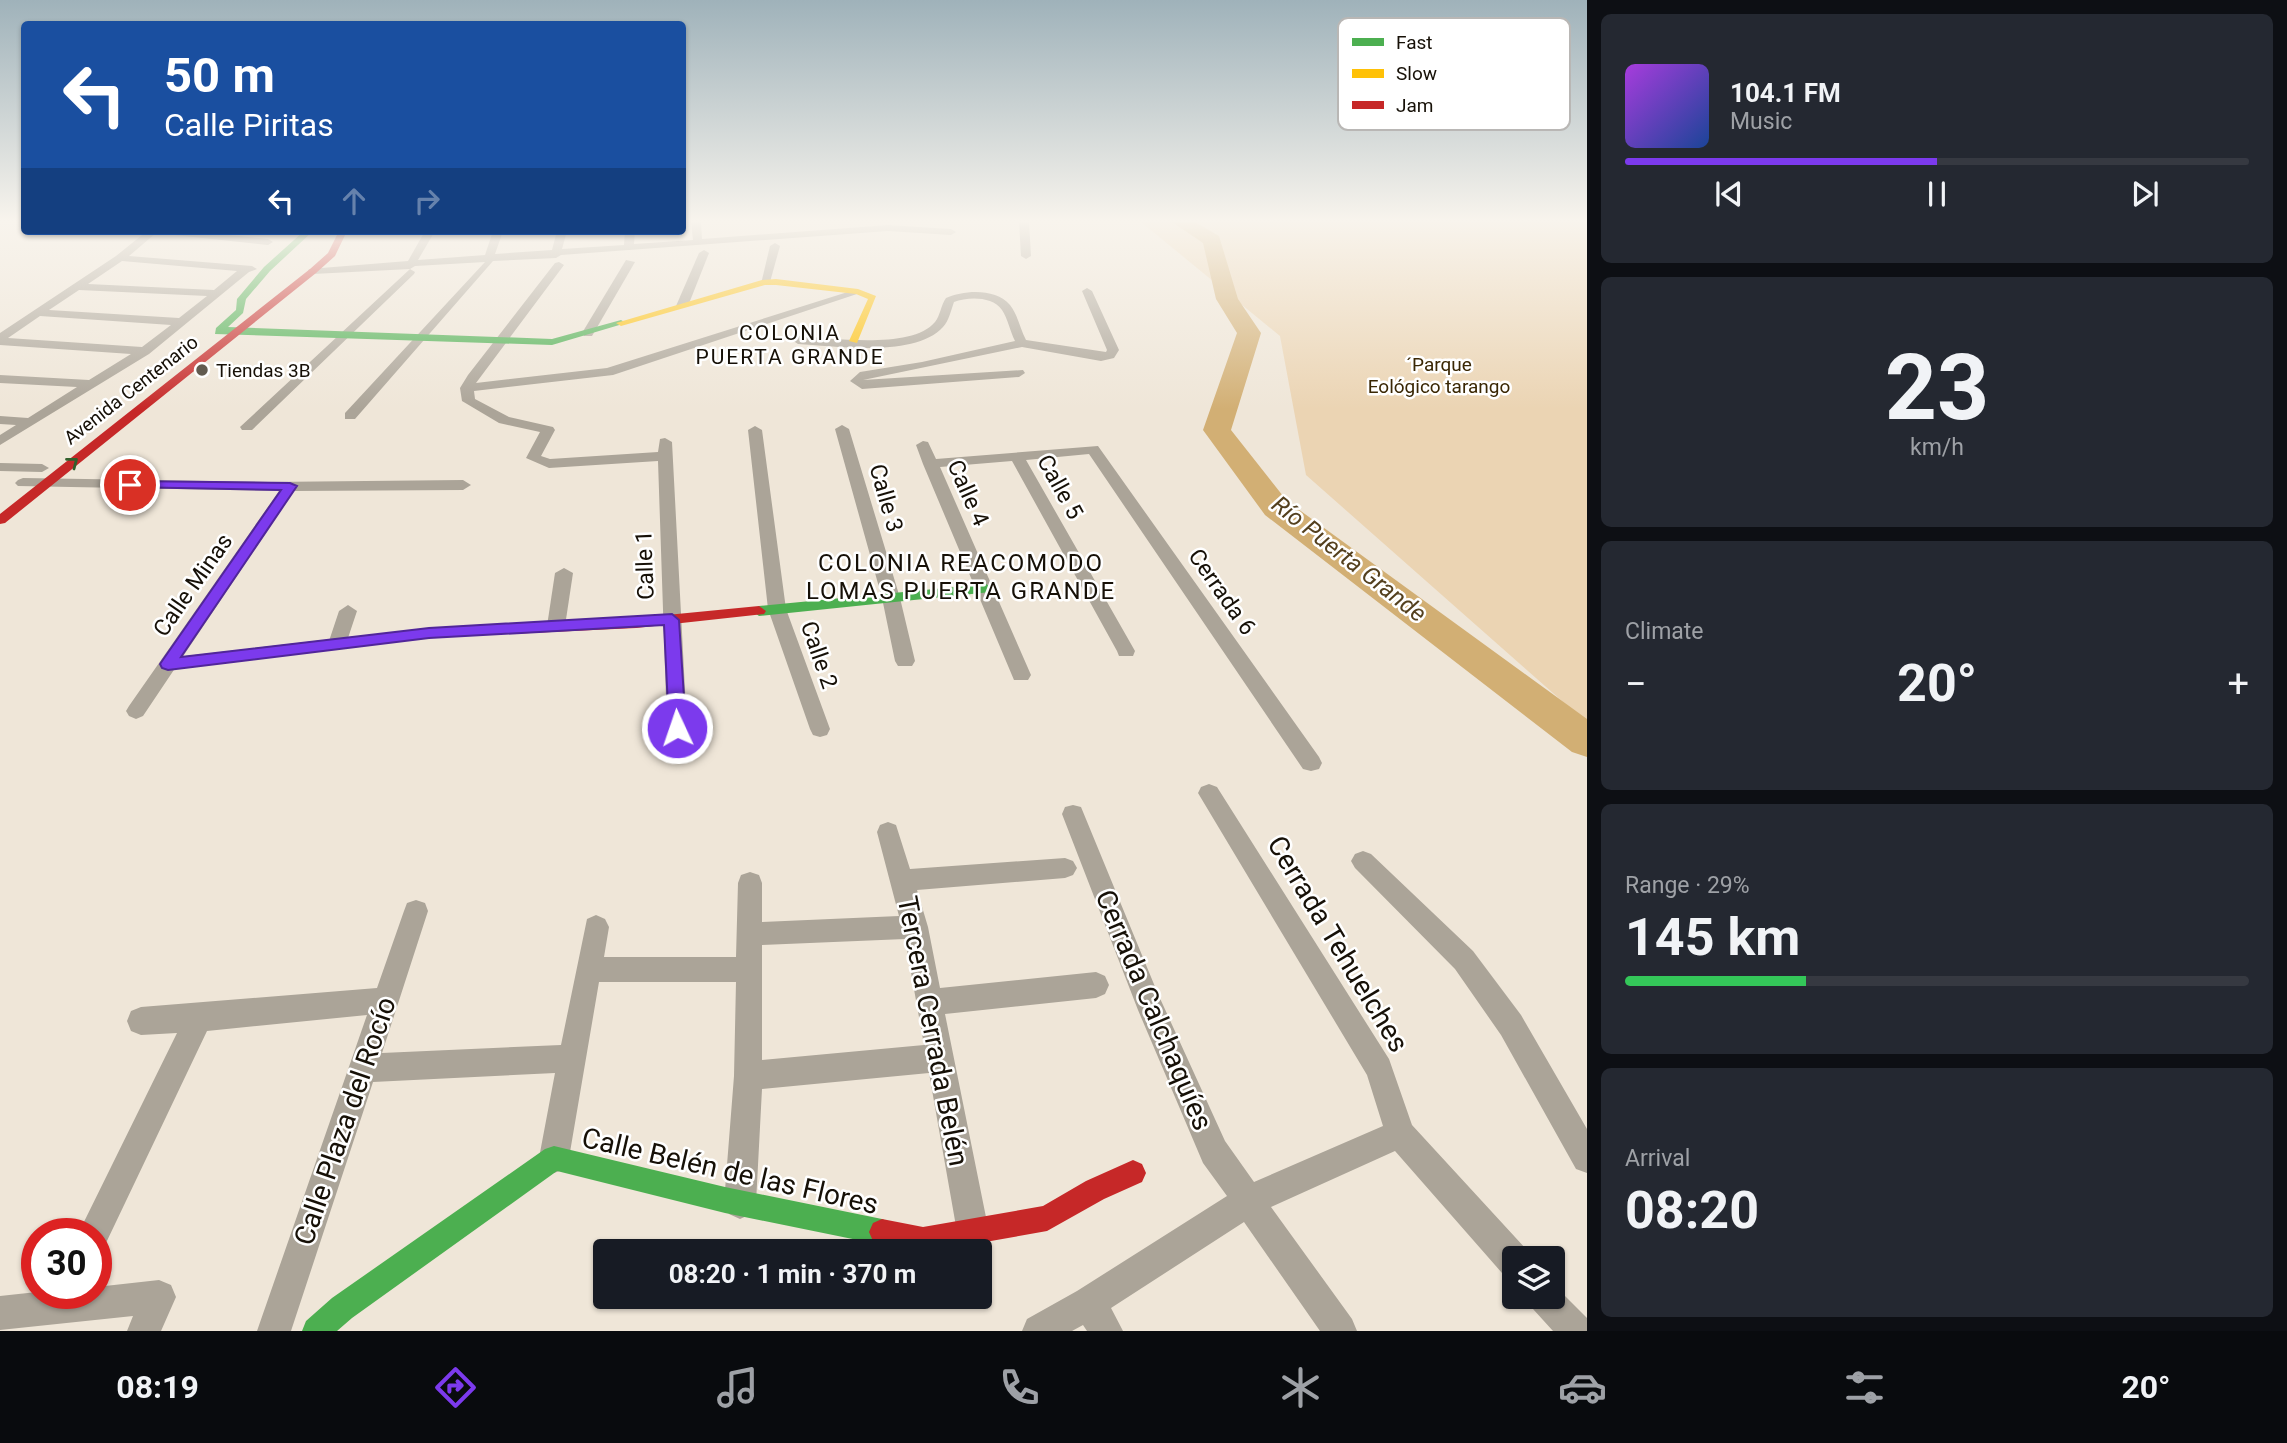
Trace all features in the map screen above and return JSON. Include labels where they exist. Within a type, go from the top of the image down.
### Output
[{"type":"street","points":[[0,340],[81,284]]},
{"type":"street","points":[[0,441],[145,351],[228,284]]},
{"type":"street","name":"Avenida Centenario","points":[[0,520],[44,475],[240,311],[242,299],[254,284]]},
{"type":"street","name":"Avenida Centenario","points":[[0,500],[23,483],[44,475],[240,331],[297,284]]},
{"type":"street","points":[[247,427],[395,284]]},
{"type":"street","points":[[349,416],[468,284]]},
{"type":"street","points":[[467,388],[541,284]]},
{"type":"street","points":[[588,333],[617,284]]},
{"type":"street","points":[[682,306],[689,284]]},
{"type":"street","points":[[219,330],[552,342],[758,284]]},
{"type":"street","points":[[785,284],[858,292],[873,298],[854,341]]},
{"type":"street","points":[[77,287],[217,293]]},
{"type":"street","points":[[1019,373],[884,384],[862,385],[856,381],[860,376],[922,366],[1022,343],[1101,357],[1110,355],[1113,350],[1087,290]]},
{"type":"street","points":[[467,388],[609,372],[858,292]]},
{"type":"street","points":[[799,340],[898,341],[927,334],[938,326],[950,300],[967,296],[996,300],[1004,306],[1022,343]]},
{"type":"street","points":[[240,311],[262,312]]},
{"type":"street","points":[[39,313],[181,322]]},
{"type":"street","points":[[0,340],[145,351]]},
{"type":"street","points":[[0,379],[90,384]]},
{"type":"street","name":"Calle 1","points":[[467,388],[469,401],[504,420],[548,430],[533,458],[540,463],[665,449],[677,728]]},
{"type":"street","points":[[0,420],[29,422]]},
{"type":"street","name":"Calle 3","points":[[842,429],[891,598],[905,661]]},
{"type":"street","name":"Calle 2","points":[[755,430],[777,609],[820,729]]},
{"type":"street","name":"Calle 4","points":[[923,445],[1021,675]]},
{"type":"street","name":"Calle 5","points":[[930,464],[1093,449]]},
{"type":"street","name":"Cerrada 6","points":[[1093,449],[1311,763]]},
{"type":"street","name":"Calle 5","points":[[1017,456],[1126,651]]},
{"type":"street","points":[[0,467],[44,475],[290,486],[463,485]]},
{"type":"street","name":"Calle Minas","points":[[136,711],[290,486]]},
{"type":"street","points":[[556,626],[564,573]]},
{"type":"street","points":[[168,664],[429,633],[672,620],[986,589]]},
{"type":"street","points":[[337,644],[348,611]]},
{"type":"street","name":"Cerrada Tehuelches","points":[[1209,793],[1379,1069],[1400,1134]]},
{"type":"street","name":"Cerrada Calchaquíes","points":[[1073,814],[1147,1001],[1214,1152],[1248,1200]]},
{"type":"street","name":"Tercera Cerrada Belén","points":[[888,832],[915,927],[973,1232]]},
{"type":"street","points":[[1363,862],[1464,960],[1511,1025],[1587,1158]]},
{"type":"street","points":[[903,880],[1065,868]]},
{"type":"street","points":[[740,1203],[748,1076],[750,883]]},
{"type":"street","name":"Calle Plaza del Rocío","points":[[274,1331],[416,911]]},
{"type":"street","points":[[554,1158],[596,927]]},
{"type":"street","points":[[750,934],[915,927]]},
{"type":"street","points":[[589,969],[749,971]]},
{"type":"street","points":[[930,1002],[1096,985]]},
{"type":"street","points":[[141,1021],[386,1000]]},
{"type":"street","points":[[102,1218],[199,1018]]},
{"type":"street","points":[[362,1068],[574,1058]]},
{"type":"street","points":[[748,1076],[939,1058]]},
{"type":"street","points":[[1039,1331],[1097,1317],[1248,1200],[1400,1134],[1502,1248]]},
{"type":"street","name":"Calle Belén de las Flores","points":[[316,1331],[342,1308],[554,1158],[740,1203],[923,1240],[1047,1218],[1095,1190],[1133,1173]]},
{"type":"street","points":[[1248,1200],[1340,1331]]},
{"type":"street","points":[[112,1298],[159,1297],[144,1331]]},
{"type":"street","points":[[0,1313],[21,1309]]},
{"type":"street","points":[[1556,1309],[1576,1331]]},
{"type":"green space","name":"´Parque Eológico tarango","points":[[1217,284],[1587,284],[1587,723],[1306,475],[1280,336]]},
{"type":"waterway","name":"Río Puerta Grande","points":[[1223,284],[1227,299],[1249,333],[1217,430],[1276,508],[1587,741]]},
{"type":"traffic: fast","points":[[218,332],[240,311],[242,299],[254,284]]},
{"type":"traffic: fast","points":[[219,330],[552,342],[621,323]]},
{"type":"traffic: fast","points":[[759,611],[986,589]]},
{"type":"traffic: fast","points":[[168,664],[429,633],[509,629]]},
{"type":"traffic: fast","points":[[316,1331],[342,1308],[554,1158],[725,1200],[882,1232]]},
{"type":"traffic: slow","points":[[621,323],[758,284]]},
{"type":"traffic: slow","points":[[793,284],[858,292],[873,298],[854,341]]},
{"type":"traffic: jam","points":[[0,520],[297,284]]},
{"type":"traffic: jam","points":[[509,629],[636,623],[759,611]]},
{"type":"traffic: jam","points":[[882,1232],[923,1240],[1047,1218],[1095,1190],[1133,1173]]},
{"type":"place","name":"Tiendas 3B","points":[[202,370]]},
{"type":"district","name":"COLONIA PUERTA GRANDE","points":[[790,345]]},
{"type":"district","name":"COLONIA REACOMODO LOMAS PUERTA GRANDE","points":[[961,577]]},
{"type":"route","points":[[130,485],[290,486],[168,664],[429,633],[672,620],[677,728]]}]
